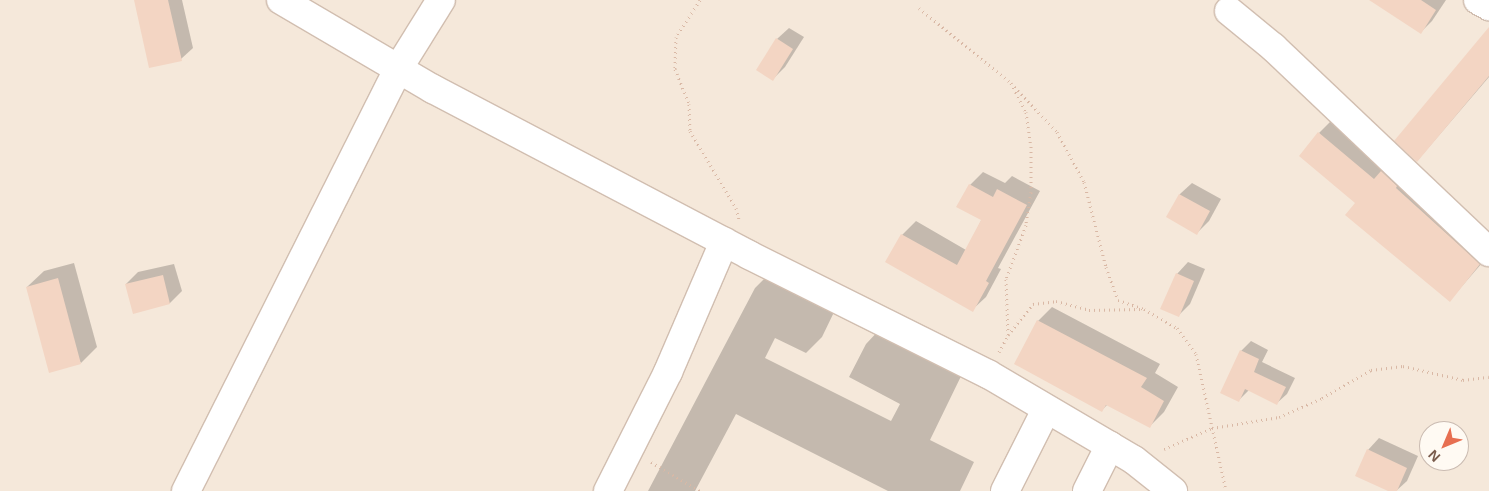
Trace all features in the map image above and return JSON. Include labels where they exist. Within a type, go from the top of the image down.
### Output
[{"type":"street","points":[[281,0],[398,69],[724,242],[988,374],[1046,410],[1134,460],[1173,491]]},
{"type":"street","points":[[186,491],[398,69],[441,0]]},
{"type":"street","points":[[1478,0],[1489,6]]},
{"type":"street","points":[[1229,11],[1273,47],[1489,252]]},
{"type":"street","points":[[608,491],[668,372],[724,242]]},
{"type":"street","points":[[1005,491],[1046,410]]},
{"type":"street","points":[[1087,491],[1110,445]]},
{"type":"path","points":[[700,0],[676,37],[675,69],[689,104],[690,131],[736,208],[749,255]]},
{"type":"path","points":[[919,8],[1011,83],[1057,132],[1084,182],[1106,267],[1118,300],[1144,309],[1177,328],[1196,354],[1226,491]]},
{"type":"path","points":[[1008,335],[1006,279],[1026,226],[1031,192],[1031,146],[1026,112],[1011,83]]},
{"type":"path","points":[[988,374],[1008,335],[1033,304],[1056,301],[1089,310],[1144,309]]},
{"type":"path","points":[[1134,460],[1212,428],[1279,417],[1322,398],[1372,370],[1403,366],[1463,380],[1489,377]]},
{"type":"path","points":[[629,449],[700,491]]},
{"type":"shaded area","points":[[0,0],[1489,0],[1489,491],[0,491]]},
{"type":"building","points":[[134,0],[168,0],[182,61],[149,68]]},
{"type":"building","points":[[1369,0],[1421,0],[1436,10],[1421,34]]},
{"type":"building","points":[[1489,27],[1489,76],[1417,162],[1394,141]]},
{"type":"building","points":[[776,38],[793,49],[773,81],[756,70]]},
{"type":"building","points":[[1318,132],[1374,179],[1381,171],[1397,186],[1396,188],[1480,264],[1450,302],[1345,215],[1355,203],[1299,156]]},
{"type":"building","points":[[969,184],[993,197],[997,189],[1027,205],[986,281],[989,283],[973,312],[885,262],[901,234],[957,265],[981,220],[956,207]]},
{"type":"building","points":[[1179,194],[1210,211],[1197,235],[1166,217]]},
{"type":"building","points":[[1176,273],[1194,281],[1179,317],[1160,309]]},
{"type":"building","points":[[163,275],[170,304],[133,314],[125,284]]},
{"type":"building","points":[[58,278],[81,364],[49,373],[26,287]]},
{"type":"building","points":[[1037,320],[1147,378],[1141,387],[1164,401],[1150,428],[1106,405],[1102,412],[1014,364]]},
{"type":"building","points":[[1240,350],[1259,359],[1254,372],[1286,387],[1277,405],[1245,389],[1239,402],[1220,393]]},
{"type":"building","points":[[1367,449],[1407,468],[1397,491],[1388,491],[1355,476]]}]
